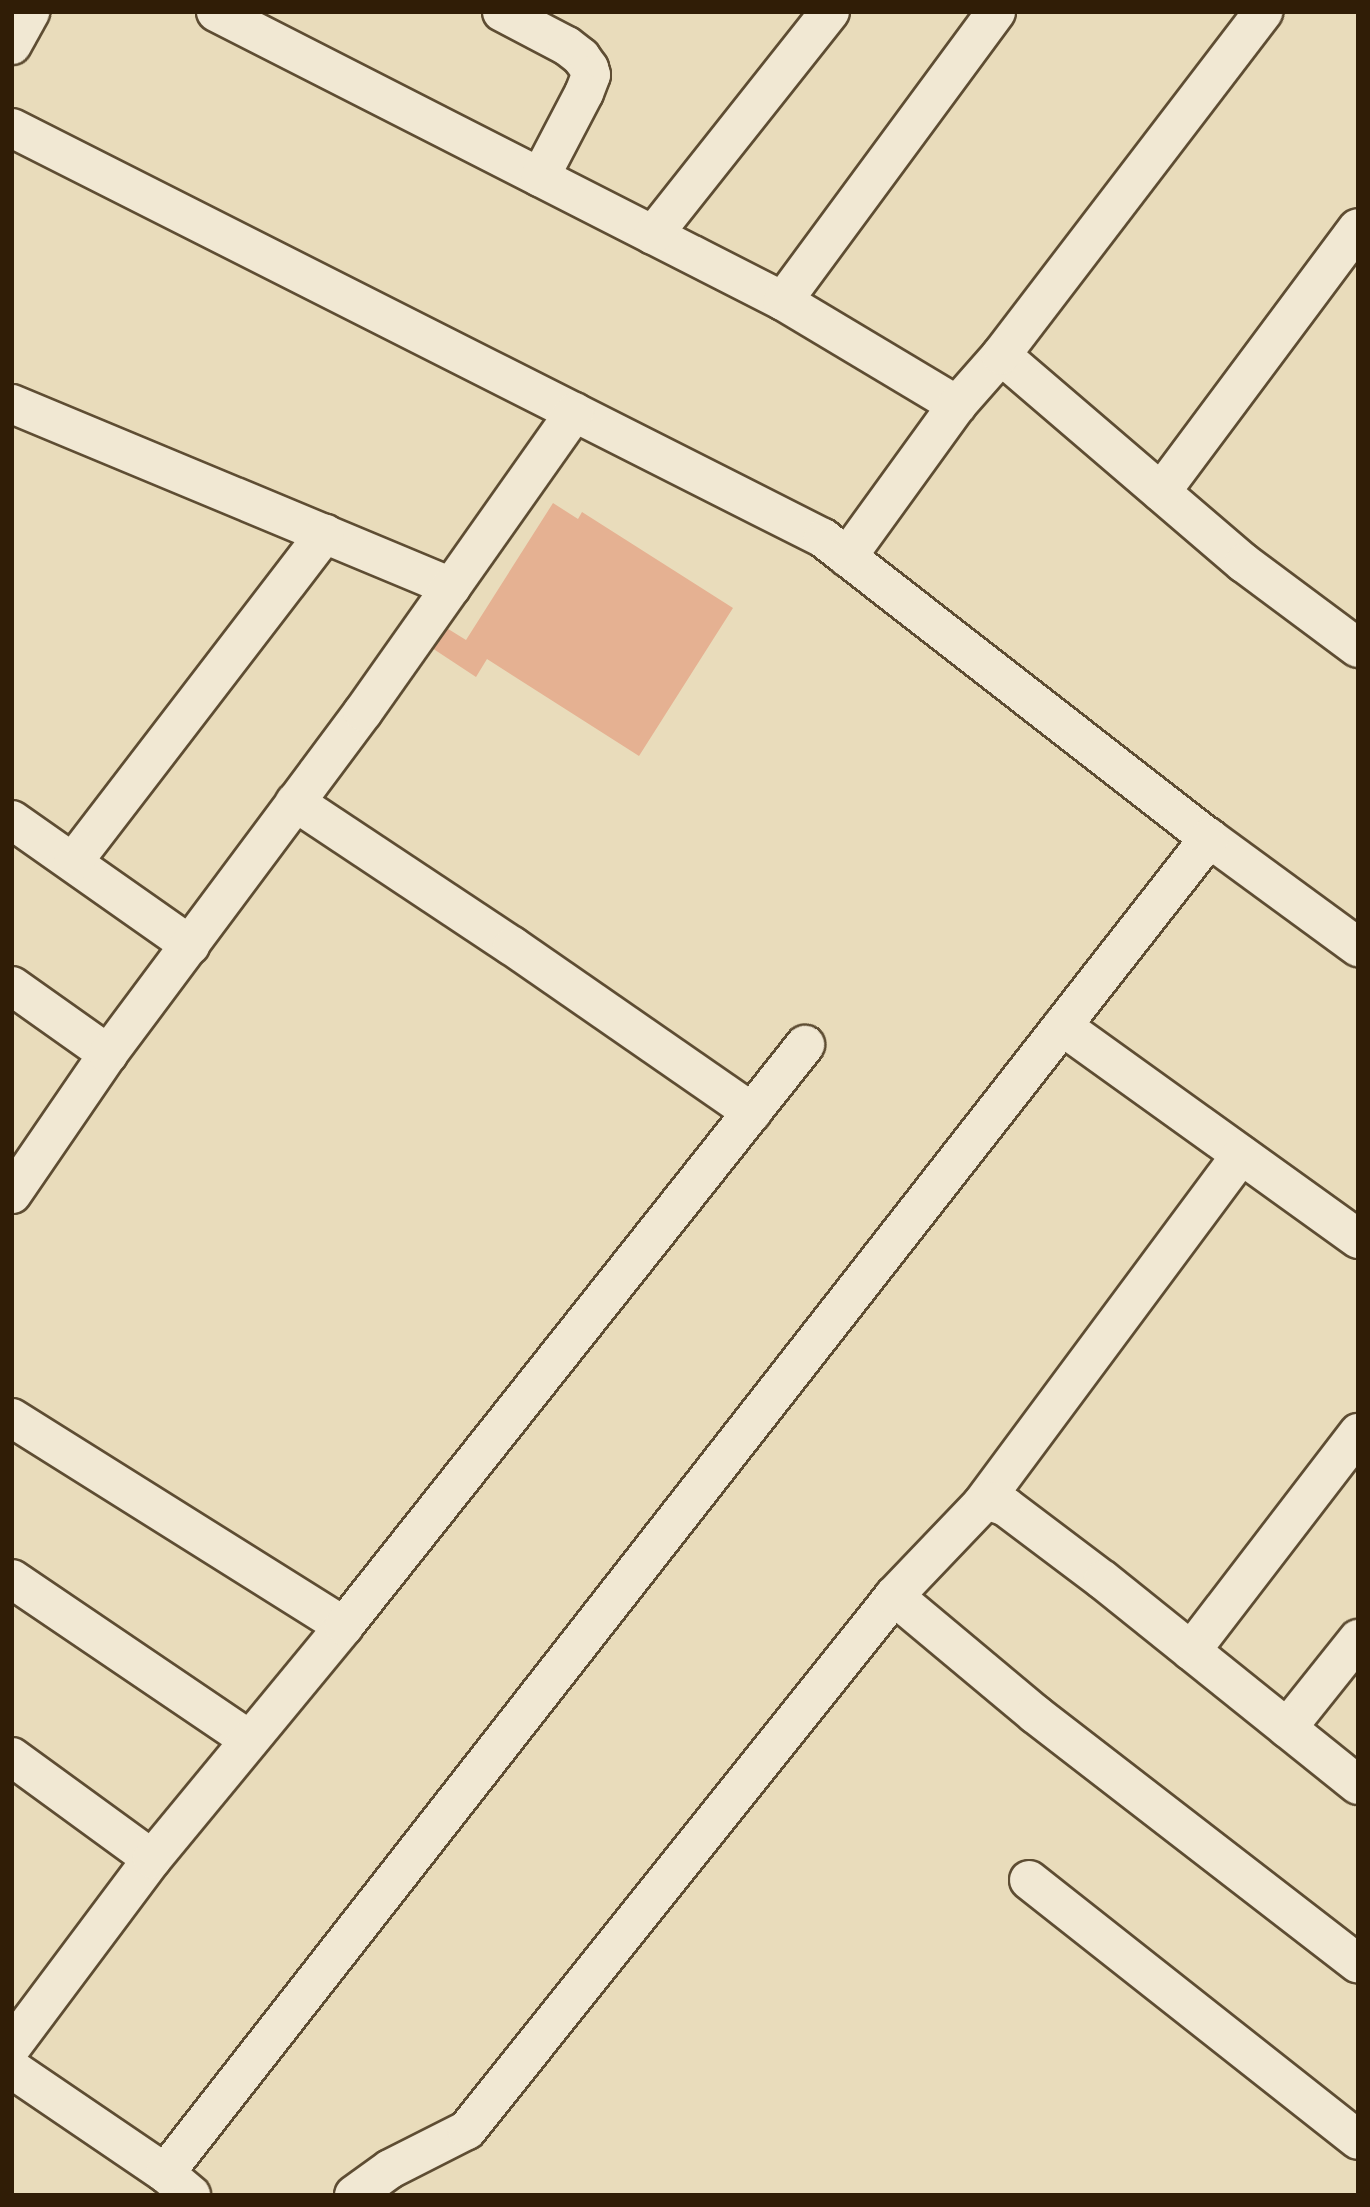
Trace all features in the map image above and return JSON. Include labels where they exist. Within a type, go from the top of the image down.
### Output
[{"type":"street","points":[[12,46],[30,12]]},
{"type":"street","points":[[216,12],[783,301],[957,405]]},
{"type":"street","points":[[502,12],[567,46],[581,57],[589,68],[590,75],[584,93],[540,177]]},
{"type":"street","points":[[653,235],[830,12]]},
{"type":"street","points":[[783,301],[996,12]]},
{"type":"street","points":[[847,557],[957,405],[1002,355],[1263,12]]},
{"type":"street","points":[[12,128],[823,538],[1209,838],[1358,947]]},
{"type":"street","points":[[1161,492],[1358,229]]},
{"type":"street","points":[[1002,355],[1244,563],[1358,648]]},
{"type":"street","points":[[12,404],[451,587]]},
{"type":"street","points":[[12,1194],[108,1054],[295,803],[575,412]]},
{"type":"street","points":[[73,862],[325,533]]},
{"type":"street","points":[[295,803],[512,946],[751,1112]]},
{"type":"street","points":[[12,820],[190,945]]},
{"type":"street","points":[[12,2069],[178,2184],[1062,1026],[1209,838]]},
{"type":"street","points":[[12,986],[108,1054]]},
{"type":"street","points":[[1062,1026],[1358,1239]]},
{"type":"street","points":[[12,2046],[152,1859],[344,1626],[805,1045]]},
{"type":"street","points":[[354,2195],[390,2168],[467,2130],[894,1596],[981,1506],[1241,1155]]},
{"type":"street","points":[[12,1418],[344,1626]]},
{"type":"street","points":[[1191,1651],[1358,1433]]},
{"type":"street","points":[[981,1506],[989,1501],[1006,1507],[1358,1785]]},
{"type":"street","points":[[12,1579],[250,1740]]},
{"type":"street","points":[[894,1596],[1035,1714],[1358,1964]]},
{"type":"street","points":[[1287,1728],[1358,1639]]},
{"type":"street","points":[[12,1757],[152,1859]]},
{"type":"street","points":[[1029,1880],[1358,2140]]},
{"type":"building","points":[[553,503],[578,519],[582,512],[733,608],[639,756],[487,659],[476,677],[432,648],[445,627],[466,640]]}]
